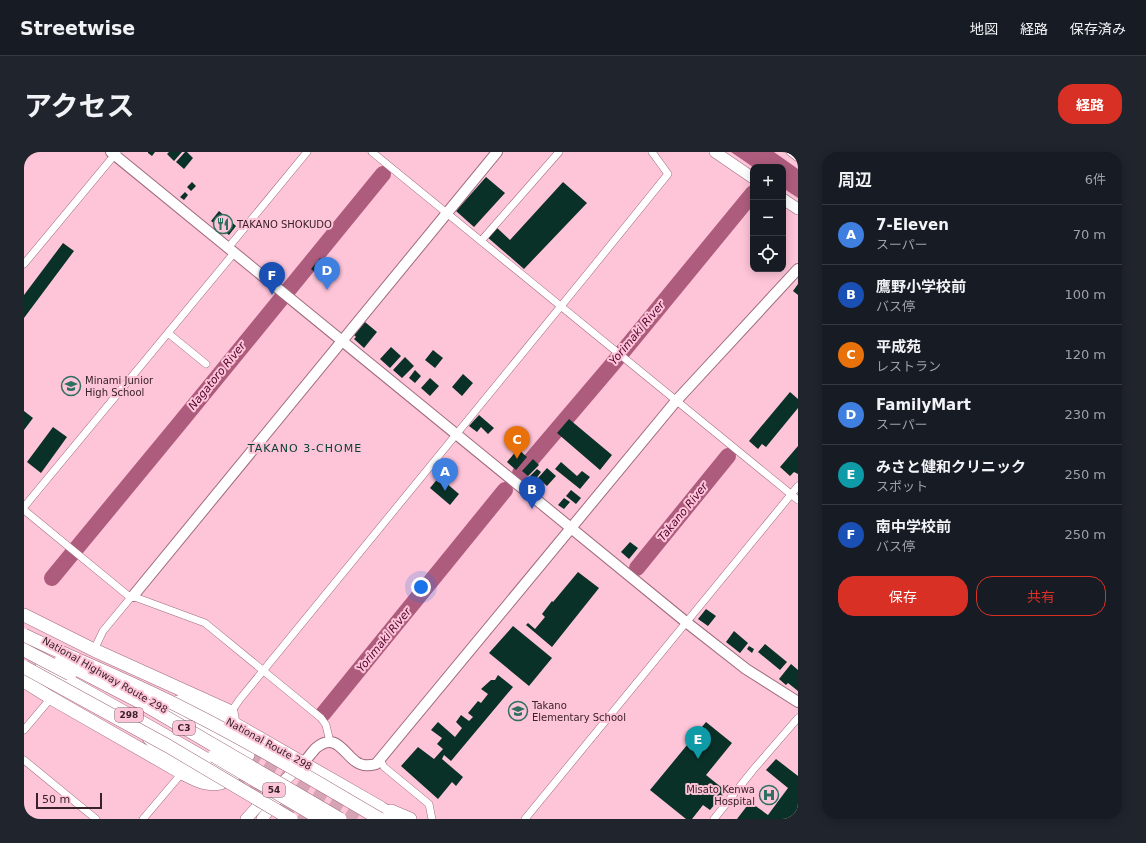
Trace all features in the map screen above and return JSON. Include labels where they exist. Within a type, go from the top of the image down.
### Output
[{"type":"highway","points":[[24,615],[232,717]]},
{"type":"highway","name":"National Highway Route 298","points":[[24,629],[248,755]]},
{"type":"highway","points":[[24,635],[193,713],[381,813]]},
{"type":"highway","name":"C3","points":[[24,641],[140,702],[340,819]]},
{"type":"highway","name":"C3","points":[[24,650],[136,709],[321,819]]},
{"type":"highway","name":"298","points":[[24,656],[122,710],[234,776]]},
{"type":"highway","points":[[24,667],[168,746],[291,819]]},
{"type":"highway","name":"298","points":[[24,681],[182,773],[196,780],[212,785],[221,784]]},
{"type":"highway","name":"National Route 298","points":[[132,691],[188,704],[232,717],[381,813],[397,819]]},
{"type":"highway","name":"298","points":[[122,710],[164,753],[221,784],[263,812],[279,819]]},
{"type":"highway","name":"298","points":[[381,813],[410,819]]},
{"type":"main road","points":[[716,152],[750,176]]},
{"type":"main road","points":[[784,200],[798,209]]},
{"type":"main road","name":"54","points":[[246,819],[263,812],[286,787],[304,762]]},
{"type":"main road","name":"54","points":[[263,812],[304,762]]},
{"type":"street","points":[[307,152],[168,333],[24,508],[132,597],[205,623],[321,718],[326,725],[330,742]]},
{"type":"street","points":[[372,152],[798,500]]},
{"type":"street","points":[[94,650],[103,631],[497,152]]},
{"type":"street","points":[[481,241],[559,152]]},
{"type":"street","points":[[232,717],[240,699],[264,672],[668,174],[652,152]]},
{"type":"street","points":[[790,152],[798,158]]},
{"type":"street","points":[[24,264],[115,153],[231,250],[686,622],[746,669],[798,702]]},
{"type":"street","points":[[304,762],[316,748],[330,742],[340,746],[355,761],[362,765],[370,766],[376,764],[676,400],[798,269]]},
{"type":"street","points":[[168,333],[206,364]]},
{"type":"street","points":[[525,819],[798,486]]},
{"type":"street","points":[[24,730],[51,698]]},
{"type":"street","points":[[714,819],[753,770],[798,718]]},
{"type":"street","points":[[24,760],[96,819]]},
{"type":"street","points":[[380,760],[384,767],[429,804],[432,819]]},
{"type":"street","points":[[143,819],[182,773]]},
{"type":"shaded area","points":[[731,152],[774,152],[798,169],[798,198],[786,190],[786,164],[750,165]]},
{"type":"building","points":[[148,152],[155,152],[152,156]]},
{"type":"building","points":[[169,152],[182,152],[174,161],[167,154]]},
{"type":"building","points":[[185,152],[193,158],[184,169],[176,162]]},
{"type":"building","points":[[486,177],[505,193],[474,227],[456,211]]},
{"type":"building","points":[[192,182],[196,186],[191,191],[187,187]]},
{"type":"building","points":[[563,182],[587,203],[524,269],[486,236],[495,226],[510,240]]},
{"type":"building","points":[[185,192],[188,195],[184,200],[180,197]]},
{"type":"building","points":[[219,211],[236,226],[229,235],[211,221]]},
{"type":"building","points":[[63,243],[74,251],[24,318],[24,295]]},
{"type":"building","points":[[320,258],[339,273],[330,284],[311,269]]},
{"type":"building","points":[[798,284],[798,295],[793,291]]},
{"type":"building","points":[[365,322],[377,332],[364,348],[354,339],[356,337],[354,335]]},
{"type":"building","points":[[391,347],[401,356],[390,368],[380,359]]},
{"type":"building","points":[[433,350],[443,358],[435,368],[425,360]]},
{"type":"building","points":[[405,357],[414,366],[402,378],[393,370]]},
{"type":"building","points":[[415,370],[421,376],[415,383],[409,378]]},
{"type":"building","points":[[463,374],[473,383],[462,396],[452,387]]},
{"type":"building","points":[[430,378],[439,386],[430,396],[421,388]]},
{"type":"building","points":[[790,392],[798,399],[798,408],[766,447],[762,444],[758,449],[749,441]]},
{"type":"building","points":[[24,411],[33,418],[24,430]]},
{"type":"building","points":[[479,415],[494,428],[488,434],[481,427],[477,432],[469,426]]},
{"type":"building","points":[[569,419],[612,455],[600,470],[557,433]]},
{"type":"building","points":[[53,427],[67,437],[41,473],[27,462]]},
{"type":"building","points":[[798,446],[798,474],[794,472],[790,476],[780,467]]},
{"type":"building","points":[[518,449],[527,457],[516,470],[507,462]]},
{"type":"building","points":[[533,459],[539,465],[528,476],[522,471]]},
{"type":"building","points":[[561,462],[577,476],[582,471],[590,477],[580,489],[555,469]]},
{"type":"building","points":[[547,468],[556,476],[547,486],[538,478]]},
{"type":"building","points":[[537,469],[541,472],[535,480],[530,476]]},
{"type":"building","points":[[439,477],[459,494],[450,505],[430,488]]},
{"type":"building","points":[[571,490],[581,498],[576,504],[566,496]]},
{"type":"building","points":[[564,498],[570,502],[564,509],[558,505]]},
{"type":"building","points":[[630,542],[638,548],[629,559],[621,552]]},
{"type":"building","points":[[578,572],[599,588],[552,647],[526,625],[528,623],[535,629],[545,617],[542,614]]},
{"type":"building","points":[[706,609],[716,616],[708,626],[698,619]]},
{"type":"building","points":[[513,626],[552,658],[529,686],[489,653]]},
{"type":"building","points":[[734,631],[748,643],[740,653],[726,642]]},
{"type":"building","points":[[765,644],[787,662],[780,670],[758,652]]},
{"type":"building","points":[[749,646],[754,649],[752,653],[747,649]]},
{"type":"building","points":[[791,664],[798,670],[798,691],[788,683],[786,685],[779,679]]},
{"type":"building","points":[[498,675],[513,687],[451,761],[444,755],[442,759],[463,777],[456,786],[452,782],[438,799],[401,766],[418,747],[434,759],[443,749],[437,744],[442,738],[431,730],[438,722],[455,737],[462,728],[456,722],[461,715],[469,721],[473,717],[468,713],[478,701],[481,703],[488,694],[481,689],[491,680],[495,680]]},
{"type":"building","points":[[706,722],[732,743],[706,775],[726,791],[710,810],[703,805],[692,819],[686,819],[650,790]]},
{"type":"building","points":[[776,759],[798,776],[798,819],[737,819],[750,802],[768,815],[788,788],[766,770]]},
{"type":"waterway","name":"Nagatoro River","points":[[52,578],[383,174]]},
{"type":"waterway","name":"Yorimaki River","points":[[520,473],[611,366],[750,197]]},
{"type":"waterway","name":"Takano River","points":[[637,568],[728,456]]},
{"type":"waterway","name":"Yorimaki River","points":[[323,714],[505,490]]},
{"type":"tunnel","points":[[248,755],[357,819]]},
{"type":"tunnel","points":[[234,775],[306,819]]},
{"type":"place","name":"TAKANO SHOKUDO","points":[[223,224]]},
{"type":"place","name":"FamilyMart","points":[[327,290]]},
{"type":"place","name":"南中学校前","points":[[272,295]]},
{"type":"place","name":"Minami Junior High School","points":[[71,386]]},
{"type":"place","name":"平成苑","points":[[517,459]]},
{"type":"place","name":"7-Eleven","points":[[445,491]]},
{"type":"place","name":"鷹野小学校前","points":[[532,509]]},
{"type":"place","name":"Takano Elementary School","points":[[518,711]]},
{"type":"place","name":"みさと健和クリニック","points":[[698,759]]},
{"type":"place","name":"Misato Kenwa Hospital","points":[[769,795]]},
{"type":"district","name":"TAKANO 3-CHOME","points":[[305,448]]}]
